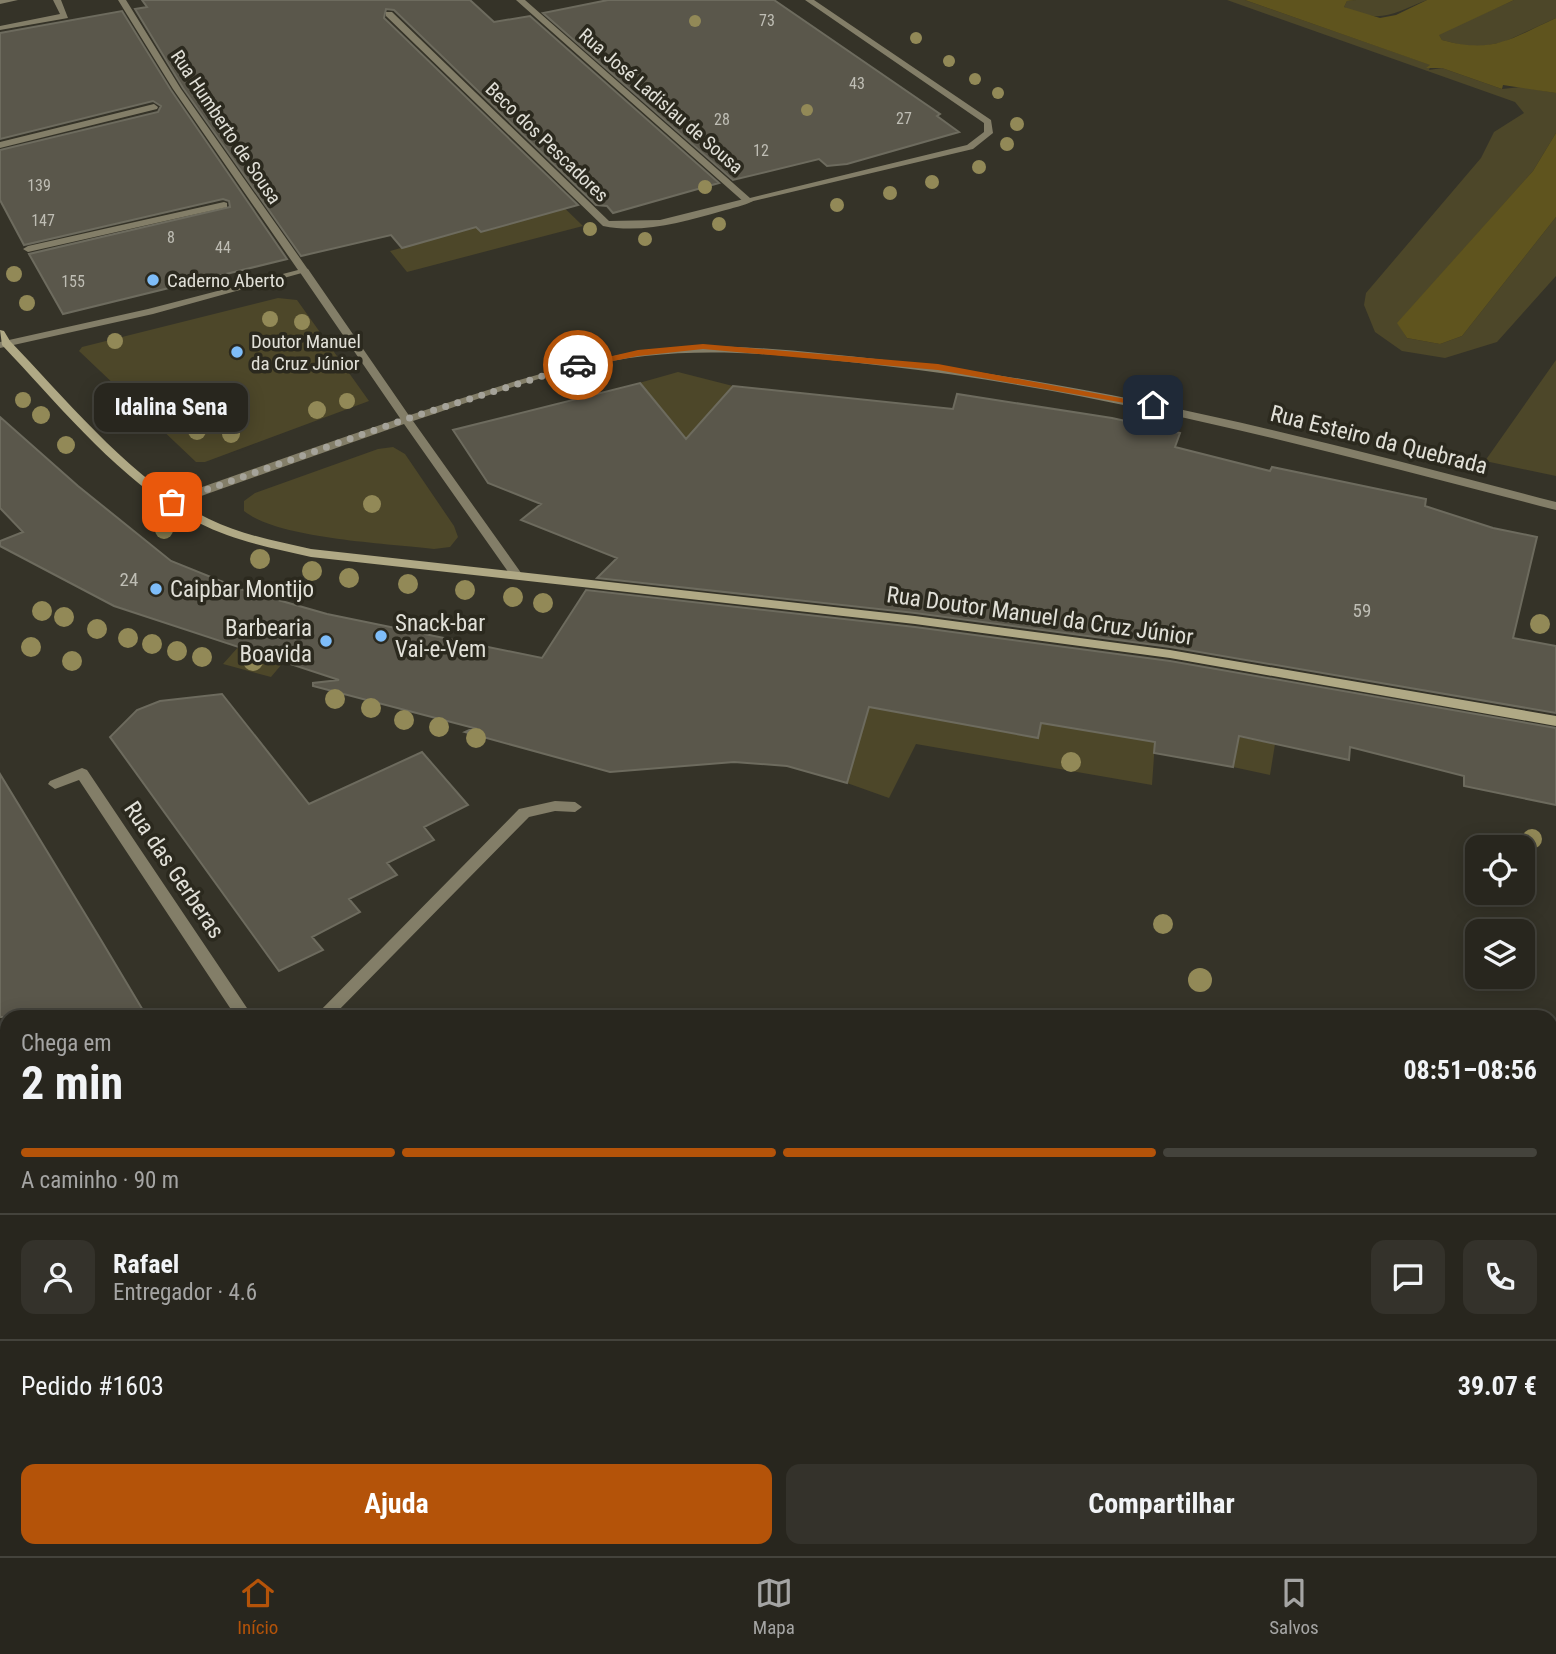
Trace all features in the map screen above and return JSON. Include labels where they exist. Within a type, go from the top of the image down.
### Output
[{"type":"main road","name":"Rua Doutor Manuel da Cruz Júnior","points":[[2,340],[129,466],[172,502],[232,534],[311,553],[515,573],[915,620],[1170,654],[1556,721]]},
{"type":"street","points":[[0,2],[14,0]]},
{"type":"street","points":[[0,28],[65,16],[57,0]]},
{"type":"street","name":"Rua Humberto de Sousa","points":[[122,0],[182,97],[406,419]]},
{"type":"street","name":"Rua José Ladislau de Sousa","points":[[520,0],[748,201]]},
{"type":"street","name":"Beco dos Pescadores","points":[[389,15],[607,224],[630,227],[658,223],[970,146],[989,133],[989,122],[809,0]]},
{"type":"street","points":[[0,145],[154,107]]},
{"type":"street","points":[[28,249],[224,205]]},
{"type":"street","points":[[2,340],[149,312],[304,271]]},
{"type":"street","name":"Rua Esteiro da Quebrada","points":[[172,502],[406,419],[568,367],[638,353],[703,346],[938,367],[1009,377],[1192,415],[1556,506]]},
{"type":"street","points":[[406,419],[515,573]]},
{"type":"street","name":"Rua das Gerberas","points":[[55,784],[82,773],[241,1010]]},
{"type":"street","points":[[330,1010],[524,813],[555,806],[575,807]]},
{"type":"shaded area","points":[[1227,0],[1245,0],[1431,65],[1429,70],[1442,68],[1502,89],[1521,87],[1556,93],[1556,133],[1533,171],[1398,323],[1407,338],[1440,344],[1462,336],[1556,217],[1556,276],[1497,342],[1445,358],[1402,351],[1375,332],[1364,305],[1366,293],[1481,158],[1494,132],[1524,113],[1515,102]]},
{"type":"shaded area","points":[[1245,0],[1356,0],[1347,1],[1344,7],[1380,18],[1396,15],[1427,0],[1514,0],[1439,35],[1442,40],[1460,44],[1488,45],[1513,38],[1556,18],[1556,93],[1503,85],[1502,89],[1442,68],[1426,68],[1430,65]]},
{"type":"shaded area","points":[[1427,0],[1396,13],[1378,16],[1344,7],[1347,1]]},
{"type":"shaded area","points":[[1514,0],[1556,0],[1556,18],[1504,42],[1473,48],[1442,40],[1438,34]]},
{"type":"shaded area","points":[[450,97],[583,226],[407,272],[390,251],[476,227],[481,232],[513,223],[482,193]]},
{"type":"shaded area","points":[[1556,133],[1556,217],[1462,336],[1440,344],[1407,338],[1397,323],[1533,171]]},
{"type":"shaded area","points":[[278,298],[297,300],[369,401],[205,462],[196,462],[79,351],[82,347]]},
{"type":"shaded area","points":[[1556,360],[1556,476],[1485,461]]},
{"type":"shaded area","points":[[678,372],[733,386],[665,463],[726,481],[759,432],[788,436],[806,395],[825,397],[813,432],[832,434],[835,424],[840,424],[824,497],[791,494],[781,529],[749,524],[760,499],[727,482],[716,496],[661,482],[631,508],[620,504],[664,463],[593,451],[569,414],[597,408],[603,414],[653,400],[639,383]]},
{"type":"shaded area","points":[[393,447],[405,454],[454,526],[458,537],[450,547],[434,549],[307,534],[260,520],[244,511],[244,501],[255,493],[378,449]]},
{"type":"shaded area","points":[[240,645],[287,658],[271,677],[223,664]]},
{"type":"shaded area","points":[[803,677],[929,718],[1037,738],[1041,723],[1155,742],[1152,785],[916,744],[889,798],[847,783],[868,708]]},
{"type":"shaded area","points":[[1239,737],[1275,744],[1270,775],[1233,767]]},
{"type":"building","points":[[142,0],[470,0],[494,22],[530,16],[719,183],[613,213],[607,206],[596,205],[394,10],[386,9],[384,18],[578,205],[481,232],[476,227],[402,248],[391,235],[301,256],[183,88],[135,9],[147,7]]},
{"type":"building","points":[[608,0],[774,0],[940,114],[937,116],[959,132],[847,164],[827,166],[819,159],[733,180],[543,13]]},
{"type":"building","points":[[122,11],[171,90],[287,259],[63,314],[29,254],[230,207],[229,201],[223,199],[24,245],[0,200],[0,150],[158,112],[161,106],[153,101],[0,139],[0,33]]},
{"type":"building","points":[[640,383],[686,439],[733,386],[953,409],[957,394],[1112,418],[1180,433],[1175,447],[1270,471],[1272,467],[1426,499],[1425,506],[1493,528],[1537,537],[1513,638],[1556,646],[1556,713],[1170,647],[915,613],[597,578],[617,558],[521,520],[541,504],[488,483],[453,430]]},
{"type":"building","points":[[0,417],[78,486],[171,561],[243,590],[327,614],[542,658],[586,590],[915,627],[1170,661],[1556,728],[1556,805],[1464,786],[1464,776],[1350,747],[1349,760],[1239,736],[1233,767],[1154,753],[1155,742],[1041,723],[1038,738],[869,707],[847,783],[787,766],[734,762],[610,772],[465,732],[474,728],[313,686],[313,683],[339,680],[114,606],[0,546],[0,541],[23,532],[0,508]]},
{"type":"building","points":[[222,694],[309,804],[422,752],[468,805],[424,827],[434,840],[387,863],[397,875],[349,899],[360,912],[312,937],[323,950],[279,971],[110,737],[137,710],[160,701]]},
{"type":"building","points":[[0,774],[143,1010],[0,1010]]},
{"type":"way so far","points":[[172,502],[406,419],[578,365]]},
{"type":"place","name":"Caderno Aberto","points":[[153,280]]},
{"type":"place","name":"Doutor Manuel da Cruz Júnior","points":[[237,352]]},
{"type":"place","name":"Idalina Sena","points":[[172,502]]},
{"type":"place","name":"Caipbar Montijo","points":[[156,589]]},
{"type":"place","name":"Snack-bar Vai-e-Vem","points":[[381,636]]},
{"type":"place","name":"Barbearia Boavida","points":[[326,641]]},
{"type":"route","points":[[578,365],[638,353],[703,346],[938,367],[1009,377],[1153,405]]}]
